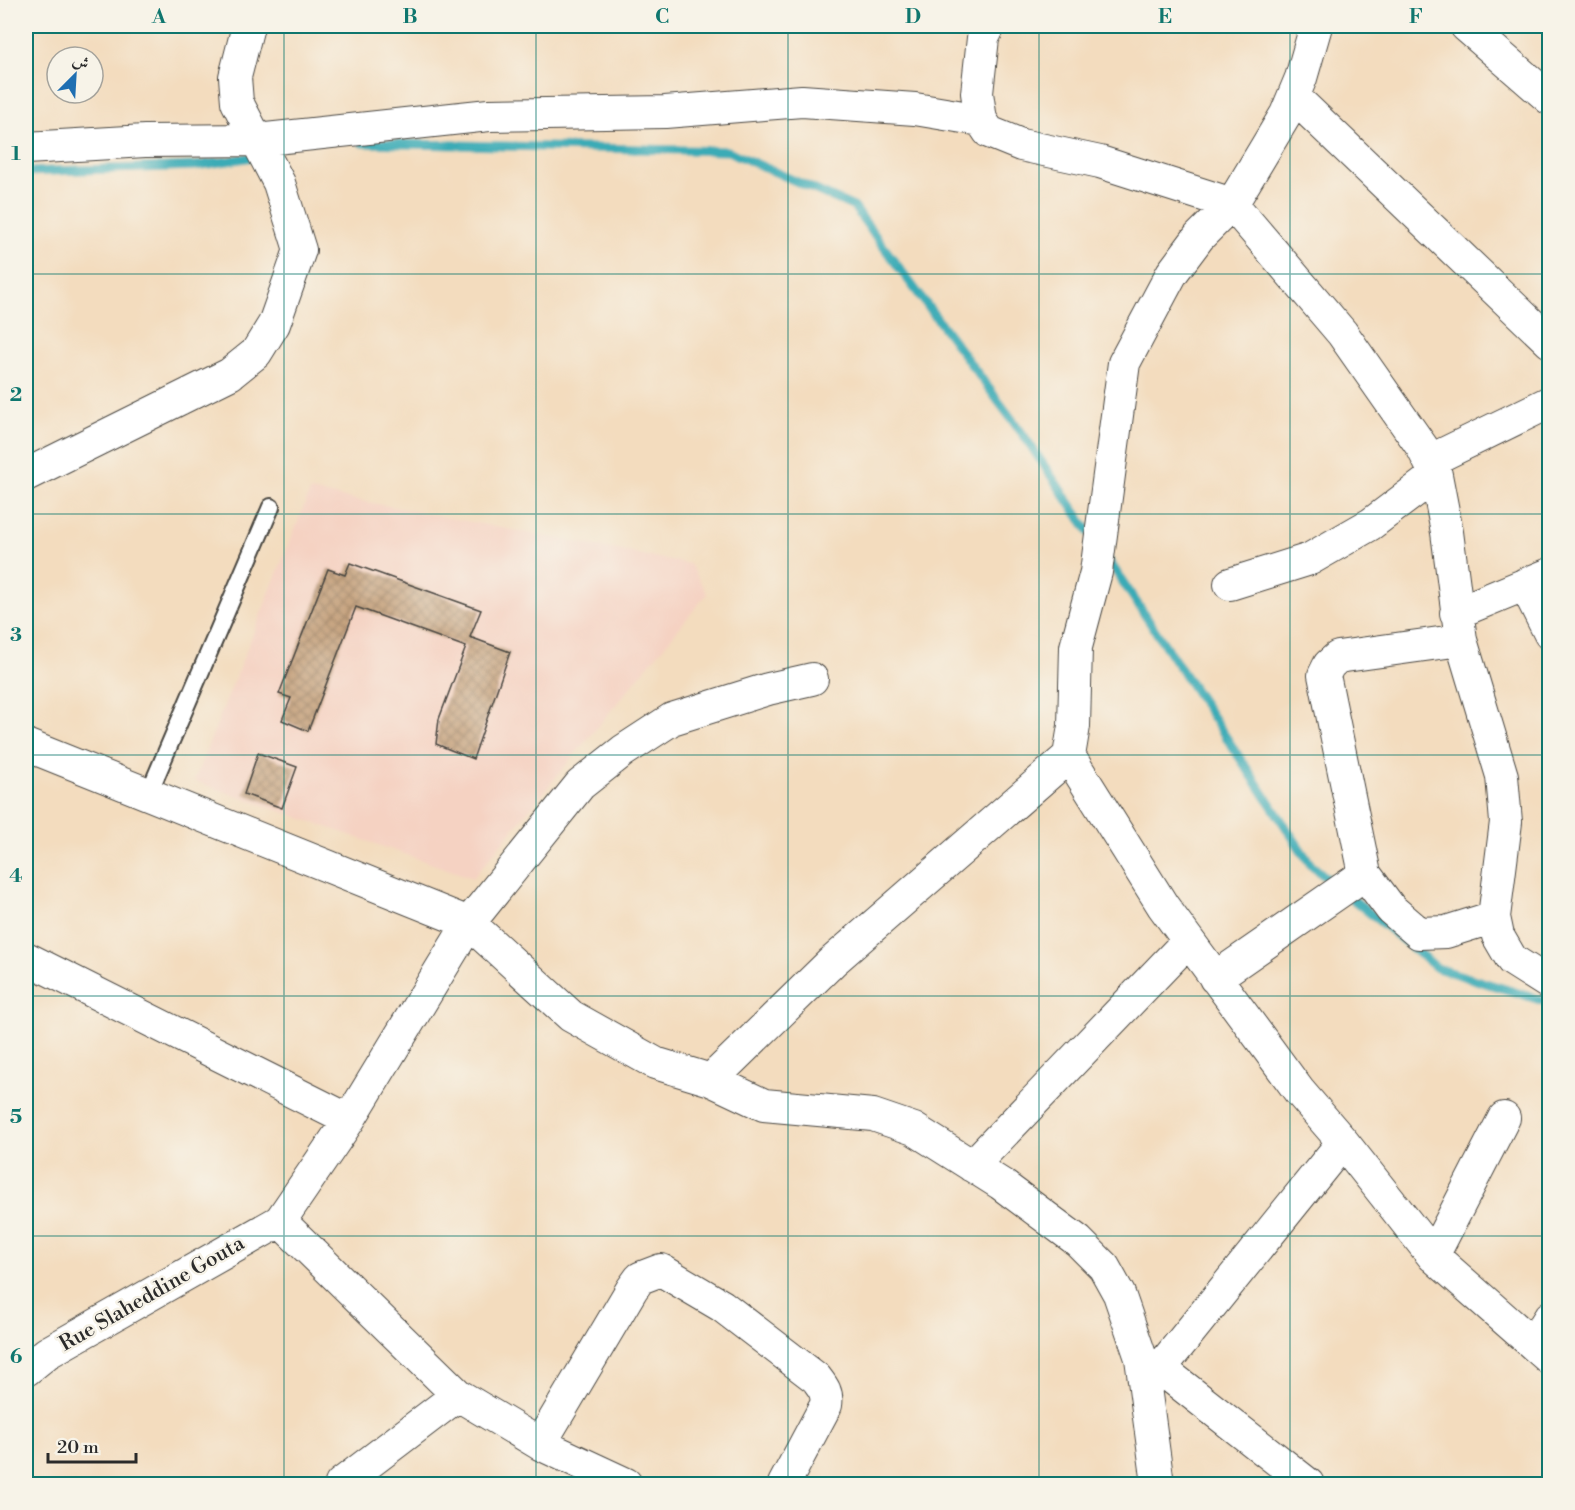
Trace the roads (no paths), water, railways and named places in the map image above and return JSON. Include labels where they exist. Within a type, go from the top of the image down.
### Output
[{"type":"street","points":[[26,475],[230,374],[256,353],[274,324],[300,250],[279,183],[237,102],[234,77],[248,26]]},
{"type":"street","points":[[989,26],[983,38],[977,93],[981,120],[989,132],[1021,145],[1100,162],[1232,204],[1342,333],[1432,468],[1456,584],[1458,627],[1502,776],[1506,843],[1494,917],[1498,936],[1512,960],[1550,984]]},
{"type":"street","points":[[1316,26],[1294,97],[1286,114],[1232,204],[1199,237],[1172,273],[1124,363],[1096,572],[1076,647],[1074,726],[1070,756],[1163,906],[1188,941],[1299,1091],[1343,1142],[1433,1256],[1541,1352],[1550,1317]]},
{"type":"street","points":[[1466,26],[1550,99]]},
{"type":"street","points":[[1294,97],[1550,342]]},
{"type":"street","points":[[26,148],[145,141],[257,140],[489,115],[664,112],[802,101],[915,109],[981,120]]},
{"type":"street","points":[[1230,584],[1310,559],[1371,524],[1432,468],[1550,402]]},
{"type":"street","points":[[1494,917],[1446,932],[1419,933],[1391,909],[1365,874],[1324,675],[1329,665],[1338,657],[1458,627],[1537,579],[1550,634]]},
{"type":"street","points":[[618,1483],[540,1444],[458,1395],[280,1221],[349,1120],[470,923],[580,785],[623,751],[672,719],[768,688],[813,679]]},
{"type":"street","points":[[26,745],[470,923],[571,1016],[655,1063],[711,1080],[764,1105],[873,1115],[914,1129],[972,1166],[1078,1241],[1104,1267],[1119,1294],[1141,1358],[1153,1377],[1308,1485]]},
{"type":"street","points":[[711,1080],[832,962],[1070,756]]},
{"type":"street","points":[[1215,978],[1365,874]]},
{"type":"street","points":[[972,1166],[1188,941]]},
{"type":"street","points":[[26,958],[349,1120]]},
{"type":"street","points":[[1433,1256],[1504,1118]]},
{"type":"street","points":[[1158,1485],[1153,1377],[1343,1142]]},
{"type":"street","name":"Rue Slaheddine Gouta","points":[[26,1370],[47,1353],[280,1221]]},
{"type":"street","points":[[540,1444],[632,1289],[640,1278],[661,1270],[722,1306],[816,1378],[824,1389],[827,1396],[826,1404],[784,1485]]},
{"type":"street","points":[[341,1485],[458,1395]]},
{"type":"lane","points":[[148,795],[271,507]]},
{"type":"waterway","points":[[362,143],[728,151],[854,207],[1022,433],[1092,536]]},
{"type":"waterway","points":[[26,172],[195,166],[259,156]]},
{"type":"waterway","points":[[1107,558],[1311,865],[1437,968],[1550,1003]]}]
